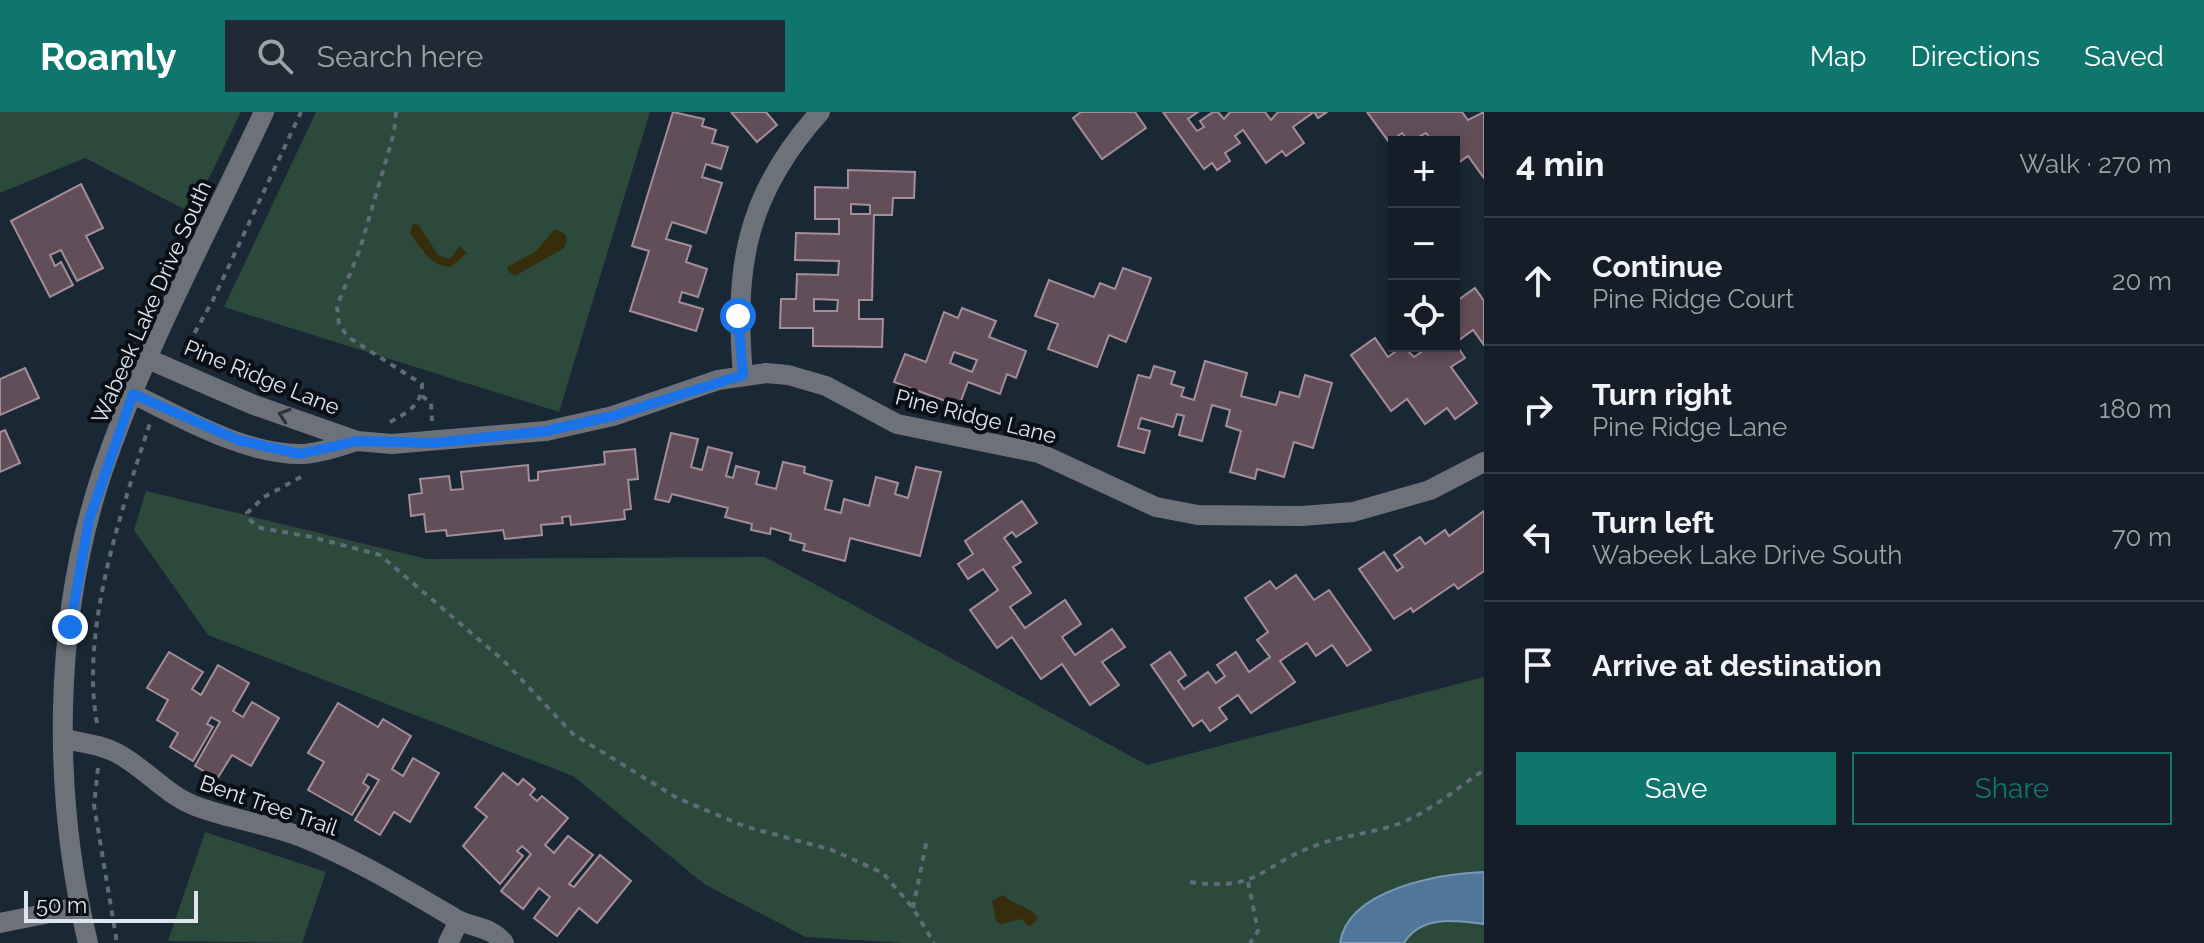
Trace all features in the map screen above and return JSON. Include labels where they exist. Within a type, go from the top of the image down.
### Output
[{"type":"street","name":"Wabeek Lake Drive South","points":[[88,943],[68,835],[64,739],[70,627],[77,575],[100,479],[133,394],[264,112]]},
{"type":"street","points":[[743,375],[738,316],[748,240],[775,172],[820,112]]},
{"type":"street","name":"Pine Ridge Lane","points":[[148,359],[254,405],[357,441]]},
{"type":"street","name":"Pine Ridge Lane","points":[[133,394],[238,440],[291,452],[319,452],[357,441],[433,443],[546,431],[598,420],[743,375],[766,373],[811,381],[897,424],[1039,453],[1146,503],[1198,515],[1302,516],[1353,512],[1430,490],[1484,462]]},
{"type":"street","name":"Bent Tree Trail","points":[[64,739],[98,745],[120,754],[176,797],[198,807],[300,837],[417,893],[459,921],[491,931],[504,943]]},
{"type":"street","points":[[0,923],[79,907]]},
{"type":"street","points":[[448,943],[459,921]]},
{"type":"path","points":[[175,369],[213,300],[301,112]]},
{"type":"path","points":[[391,421],[411,411],[422,396],[422,384],[348,337],[339,324],[337,306],[360,249],[394,133],[396,112]]},
{"type":"path","points":[[117,943],[94,805],[98,745],[93,701],[94,653],[115,533],[158,406]]},
{"type":"path","points":[[304,474],[284,489],[264,497],[247,513],[251,521],[261,528],[312,537],[380,555],[504,661],[573,734],[677,798],[744,826],[832,850],[883,873],[913,908],[934,943]]},
{"type":"path","points":[[1190,882],[1222,886],[1248,882],[1315,845],[1400,823],[1425,811],[1484,770]]},
{"type":"path","points":[[913,908],[927,839]]},
{"type":"path","points":[[1248,882],[1258,931],[1250,943]]},
{"type":"green space","points":[[0,112],[241,112],[192,213],[85,158],[0,193]]},
{"type":"green space","points":[[316,112],[650,112],[559,412],[224,307]]},
{"type":"green space","points":[[146,491],[427,559],[765,557],[1147,765],[1484,677],[1484,943],[905,943],[806,937],[704,884],[573,776],[208,635],[134,530]]},
{"type":"green space","points":[[205,832],[326,872],[302,943],[168,941]]},
{"type":"sand","points":[[413,224],[419,225],[438,255],[450,259],[460,246],[467,253],[451,267],[437,264],[410,233]]},
{"type":"sand","points":[[555,229],[565,234],[567,241],[564,248],[515,276],[508,271],[507,267],[535,252]]},
{"type":"sand","points":[[1003,895],[1038,918],[1030,927],[1021,919],[1001,924],[996,921],[992,901]]},
{"type":"water","points":[[1484,872],[1484,924],[1451,921],[1429,924],[1411,934],[1404,943],[1340,943],[1347,925],[1360,909],[1377,897],[1421,881]]},
{"type":"building","points":[[673,112],[704,119],[702,126],[716,130],[712,143],[728,147],[721,169],[706,164],[702,177],[722,183],[706,233],[672,222],[666,239],[691,246],[686,262],[707,269],[698,297],[682,292],[679,302],[703,309],[696,331],[630,311],[649,251],[632,246]]},
{"type":"building","points":[[731,112],[766,112],[777,125],[757,142]]},
{"type":"building","points":[[1081,112],[1135,112],[1146,128],[1102,159],[1073,118]]},
{"type":"building","points":[[1163,112],[1198,112],[1188,119],[1197,131],[1204,127],[1200,121],[1213,112],[1218,112],[1224,119],[1230,112],[1265,112],[1271,120],[1278,112],[1314,112],[1293,127],[1304,143],[1286,156],[1282,151],[1266,163],[1243,130],[1235,136],[1240,143],[1225,153],[1230,161],[1217,170],[1212,163],[1204,169]]},
{"type":"building","points":[[1367,112],[1462,112],[1468,120],[1484,112],[1484,178],[1468,156],[1460,162],[1460,136],[1428,136],[1426,133],[1404,136],[1402,133],[1388,136],[1388,141]]},
{"type":"building","points":[[848,170],[915,172],[914,198],[893,198],[892,215],[874,215],[872,300],[859,300],[859,319],[883,319],[882,347],[813,346],[813,328],[780,328],[781,299],[796,299],[797,274],[838,275],[839,261],[795,260],[796,233],[839,234],[839,219],[815,219],[815,187],[848,188]],"holes":[[[851,204],[870,205],[870,214],[851,214]],[[814,299],[838,300],[837,311],[814,311]]]},
{"type":"building","points":[[81,184],[103,228],[86,236],[103,268],[77,281],[61,250],[50,255],[55,266],[61,262],[73,285],[50,297],[11,221]]},
{"type":"building","points":[[1123,268],[1151,278],[1126,342],[1109,335],[1097,367],[1048,349],[1058,324],[1035,316],[1049,280],[1094,297],[1100,283],[1115,289]]},
{"type":"building","points":[[1475,288],[1484,301],[1484,345],[1473,330],[1460,339],[1460,299]]},
{"type":"building","points":[[962,308],[996,321],[989,337],[1026,351],[1016,378],[1007,374],[1000,394],[968,382],[959,406],[894,382],[905,354],[926,362],[944,312],[958,318]],"holes":[[[954,352],[977,360],[972,372],[950,363]]]},
{"type":"building","points":[[1375,338],[1388,357],[1395,352],[1409,352],[1414,357],[1421,352],[1460,350],[1465,358],[1451,367],[1477,403],[1455,419],[1447,408],[1425,424],[1407,399],[1391,411],[1351,355]]},
{"type":"building","points":[[1205,361],[1247,373],[1241,396],[1276,405],[1280,392],[1299,397],[1305,375],[1332,383],[1313,448],[1294,442],[1284,477],[1257,469],[1255,479],[1230,472],[1241,431],[1226,426],[1230,410],[1212,405],[1202,441],[1179,435],[1184,416],[1177,414],[1173,427],[1141,418],[1138,428],[1150,431],[1144,453],[1118,446],[1138,375],[1150,378],[1154,366],[1175,372],[1171,384],[1184,388],[1181,396],[1194,400]]},
{"type":"building","points":[[25,368],[39,398],[0,415],[0,379]]},
{"type":"building","points":[[5,430],[20,463],[0,472],[0,432]]},
{"type":"building","points":[[671,433],[698,439],[691,467],[702,470],[708,447],[732,453],[726,476],[733,478],[736,466],[759,472],[756,484],[776,489],[783,462],[805,467],[804,473],[832,481],[825,509],[841,513],[844,499],[869,506],[876,477],[898,483],[895,494],[908,498],[916,467],[941,472],[920,556],[850,538],[845,561],[803,550],[805,544],[790,540],[791,534],[771,528],[770,534],[751,530],[752,524],[725,517],[728,508],[672,494],[669,502],[655,499]]},
{"type":"building","points":[[635,449],[638,479],[628,480],[631,509],[624,510],[625,519],[571,525],[570,516],[562,517],[563,523],[541,525],[542,535],[505,539],[503,530],[447,536],[446,530],[426,532],[424,514],[411,516],[409,495],[422,493],[420,479],[449,476],[451,490],[463,489],[461,472],[528,465],[529,481],[538,480],[538,472],[605,464],[604,452]]},
{"type":"building","points":[[1022,501],[1037,523],[1016,537],[1012,532],[1004,538],[1021,562],[1013,567],[1031,593],[1010,607],[1025,628],[1065,600],[1081,624],[1062,637],[1075,655],[1112,629],[1125,647],[1102,662],[1119,685],[1090,705],[1062,664],[1041,679],[1012,637],[997,648],[970,610],[998,590],[983,569],[968,579],[958,564],[973,554],[965,541]]},
{"type":"building","points":[[1484,511],[1484,571],[1458,589],[1454,584],[1413,612],[1411,608],[1394,619],[1359,569],[1384,552],[1397,571],[1403,567],[1394,555],[1420,537],[1425,544],[1445,530],[1449,536]]},
{"type":"building","points":[[1296,575],[1314,600],[1329,590],[1371,650],[1347,666],[1332,645],[1316,656],[1307,643],[1280,661],[1295,682],[1251,713],[1238,695],[1219,708],[1227,719],[1210,731],[1202,720],[1193,726],[1151,665],[1170,652],[1186,675],[1178,681],[1184,689],[1208,672],[1216,683],[1225,676],[1217,665],[1236,652],[1249,672],[1270,657],[1257,640],[1268,632],[1245,598],[1270,581],[1276,589]]},
{"type":"building","points":[[169,652],[203,672],[192,689],[201,695],[218,665],[249,683],[233,711],[243,717],[252,702],[279,718],[251,766],[232,755],[217,779],[195,766],[220,722],[211,717],[207,724],[213,727],[193,761],[170,747],[178,733],[157,720],[168,700],[147,688]]},
{"type":"building","points":[[338,703],[378,727],[383,719],[411,736],[392,769],[403,776],[413,758],[439,773],[410,822],[394,812],[380,835],[355,820],[379,780],[368,774],[363,783],[369,787],[352,815],[308,790],[324,762],[308,753]]},
{"type":"building","points":[[503,773],[518,785],[523,779],[535,789],[530,795],[537,801],[542,796],[568,818],[545,845],[554,853],[568,836],[593,855],[569,884],[574,887],[600,855],[631,881],[597,923],[579,908],[557,936],[534,918],[550,897],[539,888],[523,909],[501,891],[531,854],[522,846],[517,851],[523,856],[500,884],[463,846],[487,817],[475,807]]},
{"type":"route","points":[[70,627],[77,575],[100,479],[133,394],[221,434],[258,446],[300,454],[357,441],[433,443],[546,431],[613,416],[718,380],[743,375],[738,316]]}]
